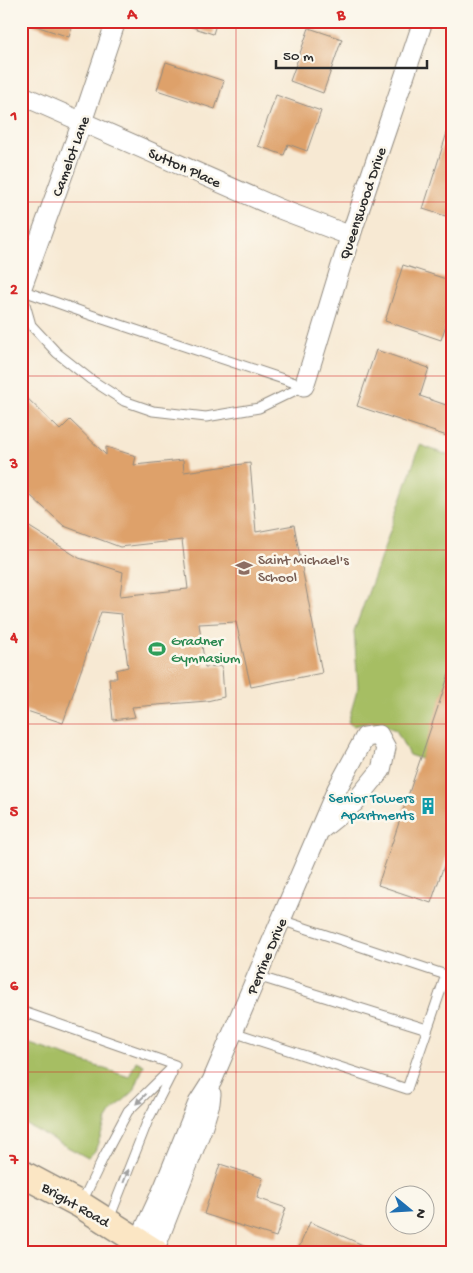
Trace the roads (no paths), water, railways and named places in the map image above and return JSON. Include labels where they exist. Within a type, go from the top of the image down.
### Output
[{"type":"main road","name":"Bright Road","points":[[21,1173],[81,1205],[149,1248]]},
{"type":"street","name":"Camelot Lane","points":[[21,290],[82,122],[116,21]]},
{"type":"street","name":"Queenswood Drive","points":[[304,386],[350,236],[423,21]]},
{"type":"street","name":"Sutton Place","points":[[21,95],[280,209],[350,236]]},
{"type":"street","name":"Perrine Drive","points":[[149,1248],[164,1187],[198,1103],[212,1081],[281,920],[319,831],[337,789],[365,738],[378,735],[386,748],[381,770],[355,802],[319,831]]},
{"type":"lane","points":[[21,290],[31,325],[57,353],[90,379],[124,401],[153,411],[206,417],[259,408],[304,386]]},
{"type":"lane","points":[[21,290],[304,386]]},
{"type":"lane","points":[[233,1032],[407,1089],[446,974],[281,920]]},
{"type":"lane","points":[[257,976],[427,1029]]},
{"type":"lane","points":[[21,1011],[175,1065]]},
{"type":"lane","points":[[81,1205],[128,1111],[175,1065]]},
{"type":"lane","points":[[108,1221],[148,1120],[175,1065]]},
{"type":"place","name":"Saint Michael's School","points":[[244,568]]},
{"type":"place","name":"Gradner Gymnasium","points":[[157,649]]},
{"type":"place","name":"Senior Towers Apartments","points":[[428,806]]}]
